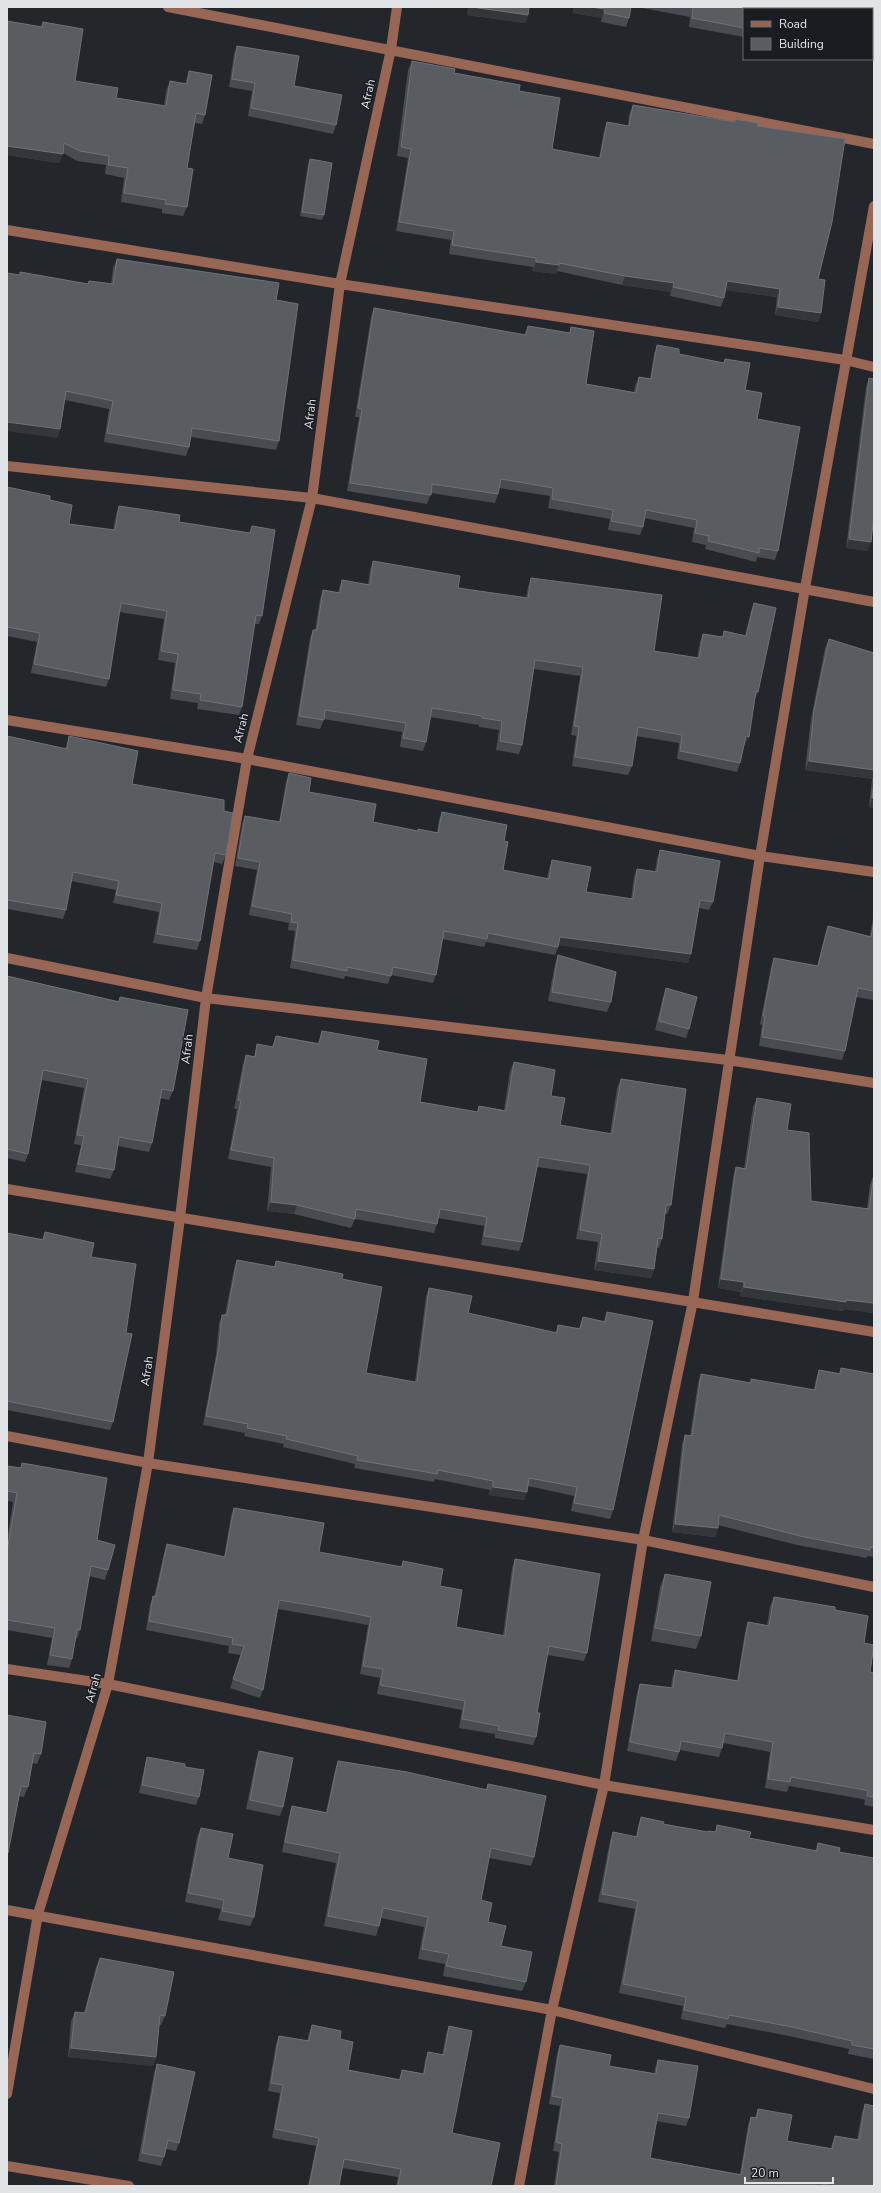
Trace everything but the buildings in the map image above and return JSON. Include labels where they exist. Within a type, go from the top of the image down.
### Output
[{"type":"street","points":[[168,7],[391,49],[874,144]]},
{"type":"street","name":"Afrah","points":[[7,2094],[38,1914],[108,1684],[148,1463],[180,1218],[206,998],[247,758],[312,498],[340,284],[391,49],[397,7]]},
{"type":"street","points":[[519,2186],[552,2010],[604,1785],[643,1540],[693,1301],[728,1060],[760,856],[805,588],[874,206]]},
{"type":"street","points":[[7,230],[340,284],[845,360],[874,367]]},
{"type":"street","points":[[7,466],[312,498],[805,588],[874,602]]},
{"type":"street","points":[[7,720],[247,758],[760,856],[874,872]]},
{"type":"street","points":[[7,958],[206,998],[728,1060],[874,1083]]},
{"type":"street","points":[[7,1189],[874,1332]]},
{"type":"street","points":[[7,1436],[148,1463],[643,1540],[874,1587]]},
{"type":"street","points":[[7,1669],[108,1684],[604,1785],[874,1830]]},
{"type":"street","points":[[7,1910],[38,1914],[552,2010],[874,2089]]},
{"type":"street","points":[[7,2166],[129,2186]]}]
